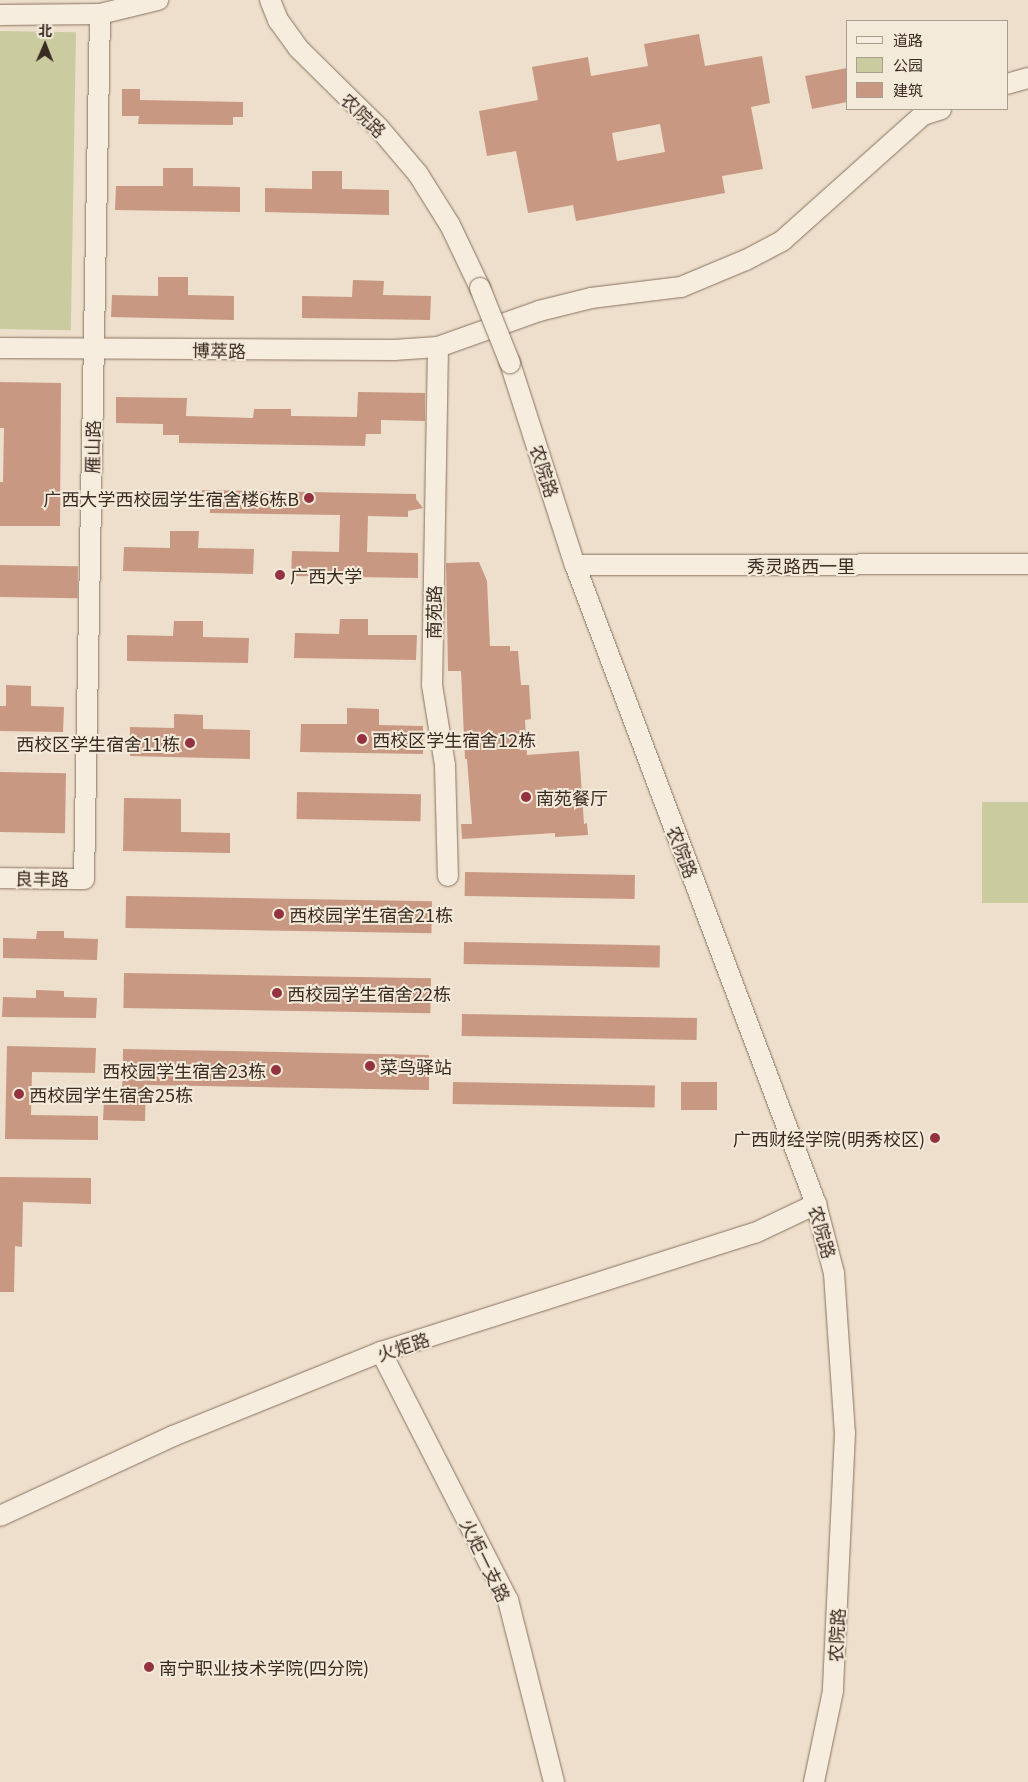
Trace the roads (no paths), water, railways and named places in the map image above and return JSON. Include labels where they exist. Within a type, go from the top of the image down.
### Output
[{"type":"street","points":[[0,15],[100,14],[158,0]]},
{"type":"street","name":"农院路","points":[[270,0],[278,20],[298,48],[379,128],[418,174],[450,225],[480,288],[510,363],[575,565],[816,1204],[834,1272],[845,1433],[833,1691],[814,1782]]},
{"type":"street","name":"雁山路","points":[[84,879],[100,14]]},
{"type":"street","points":[[1008,84],[1028,78]]},
{"type":"street","name":"博萃路","points":[[0,348],[394,350],[438,347],[539,311],[591,298],[681,287],[746,260],[782,241],[923,115],[938,110]]},
{"type":"street","name":"南苑路","points":[[438,347],[432,686],[445,765],[448,876]]},
{"type":"street","name":"秀灵路西一里","points":[[575,565],[1028,564]]},
{"type":"street","name":"良丰路","points":[[0,878],[84,879]]},
{"type":"street","name":"火炬路","points":[[0,1516],[173,1436],[381,1352],[755,1233],[816,1204]]},
{"type":"street","name":"火炬一支路","points":[[381,1352],[508,1600],[554,1782]]},
{"type":"place","name":"广西大学西校园学生宿舍楼6栋B","points":[[309,498]]},
{"type":"place","name":"广西大学","points":[[280,575]]},
{"type":"place","name":"西校区学生宿舍12栋","points":[[362,739]]},
{"type":"place","name":"西校区学生宿舍11栋","points":[[190,743]]},
{"type":"place","name":"南苑餐厅","points":[[526,797]]},
{"type":"place","name":"西校园学生宿舍21栋","points":[[279,914]]},
{"type":"place","name":"西校园学生宿舍22栋","points":[[277,993]]},
{"type":"place","name":"菜鸟驿站","points":[[370,1066]]},
{"type":"place","name":"西校园学生宿舍23栋","points":[[276,1070]]},
{"type":"place","name":"西校园学生宿舍25栋","points":[[19,1094]]},
{"type":"place","name":"广西财经学院(明秀校区)","points":[[935,1138]]},
{"type":"place","name":"南宁职业技术学院(四分院)","points":[[149,1667]]}]
